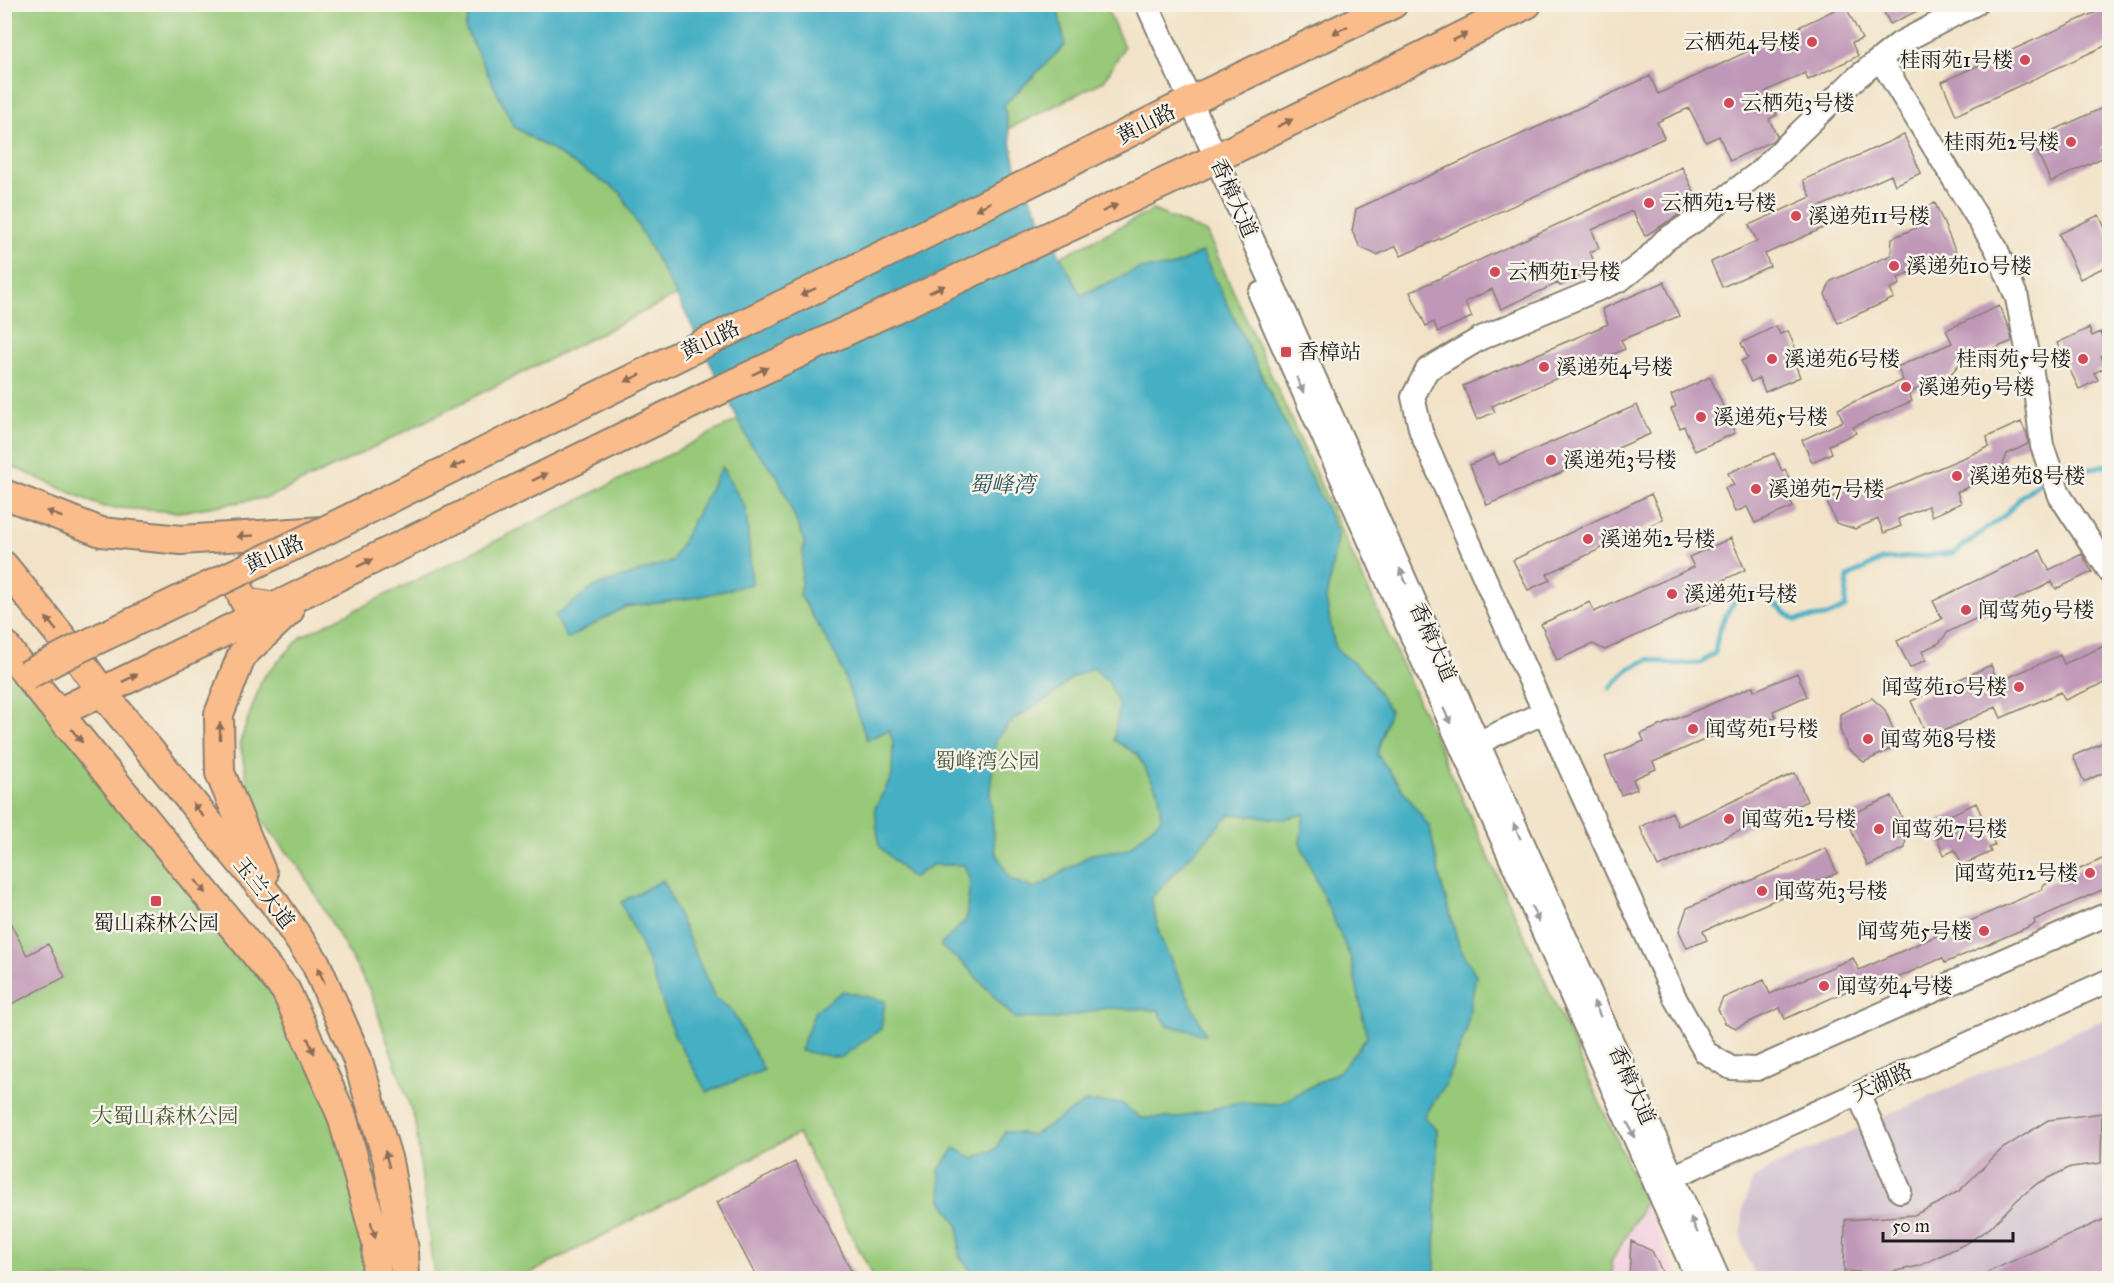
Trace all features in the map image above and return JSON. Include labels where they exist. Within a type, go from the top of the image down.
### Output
[{"type":"main road","name":"黄山路","points":[[27,675],[1393,4]]},
{"type":"main road","points":[[58,713],[707,396],[1209,161],[1527,4]]},
{"type":"main road","points":[[4,494],[101,532],[181,540],[324,531]]},
{"type":"main road","points":[[254,563],[235,580],[245,602],[276,607]]},
{"type":"main road","name":"玉兰大道","points":[[4,566],[73,651],[102,692],[275,904],[316,964],[357,1058],[388,1161],[404,1250],[405,1278]]},
{"type":"main road","points":[[275,904],[220,773],[219,714],[242,654],[313,589]]},
{"type":"main road","name":"玉兰大道","points":[[4,644],[286,991],[342,1116],[377,1245],[376,1278]]},
{"type":"street","name":"香樟大道","points":[[1132,4],[1185,105]]},
{"type":"street","name":"香樟大道","points":[[1148,4],[1185,105],[1209,161],[1469,746],[1664,1181],[1718,1278]]},
{"type":"street","points":[[1975,4],[1900,43],[1855,79],[1758,173],[1665,240],[1646,260],[1620,280],[1481,338],[1427,370],[1413,396],[1421,432],[1545,712],[1677,1000],[1705,1052],[1731,1068],[1757,1069],[2109,913]]},
{"type":"street","points":[[1881,59],[1996,248],[2018,298],[2035,389],[2042,446],[2053,478],[2060,496],[2109,572]]},
{"type":"street","points":[[1469,746],[1545,712]]},
{"type":"street","name":"天湖路","points":[[1664,1181],[2109,980]]},
{"type":"street","points":[[1858,1093],[1900,1191]]},
{"type":"street","name":"香樟大道","points":[[1664,1181],[1697,1278]]},
{"type":"shaded area","points":[[2109,1017],[2109,1278],[1756,1278],[1741,1243],[1743,1208],[1753,1179],[1776,1165]]},
{"type":"shaded area","points":[[1645,1203],[1678,1278],[1613,1278],[1611,1262]]},
{"type":"green space","points":[[1105,4],[1124,47],[1104,81],[270,497],[179,512],[103,507],[9,465],[5,461],[5,5]]},
{"type":"green space","name":"蜀峰湾公园","points":[[1153,210],[1207,233],[1645,1203],[1611,1262],[1613,1278],[874,1278],[798,1134],[521,1278],[434,1278],[415,1121],[370,991],[302,871],[252,808],[240,742],[262,679],[302,636],[587,496]]},
{"type":"green space","name":"大蜀山森林公园","points":[[4,644],[286,991],[342,1116],[376,1278],[5,1278]]},
{"type":"water","name":"蜀峰湾","points":[[472,4],[1057,5],[1065,45],[1004,105],[1017,172],[1081,295],[1138,269],[1171,267],[1202,252],[1338,533],[1326,600],[1335,648],[1365,672],[1390,710],[1377,754],[1430,828],[1441,883],[1460,948],[1476,975],[1466,1032],[1445,1085],[1424,1117],[1437,1130],[1435,1278],[977,1278],[959,1256],[959,1227],[942,1200],[939,1170],[955,1148],[973,1158],[996,1149],[1005,1131],[1033,1135],[1086,1102],[1121,1103],[1141,1118],[1176,1118],[1240,1102],[1279,1104],[1340,1071],[1367,1037],[1351,959],[1300,843],[1304,814],[1284,819],[1230,814],[1151,898],[1160,937],[1206,1035],[1167,1025],[1158,1010],[1107,1008],[1057,1019],[1014,1018],[965,965],[940,946],[966,920],[970,881],[964,865],[932,865],[912,878],[879,846],[875,808],[892,776],[893,742],[889,730],[867,740],[838,659],[800,595],[804,540],[778,477],[750,443],[684,310],[620,192],[514,127],[465,28]],"holes":[[[1093,668],[1108,681],[1119,706],[1114,740],[1137,754],[1159,794],[1161,819],[1128,849],[1092,854],[1035,889],[1010,879],[995,850],[990,792],[996,740],[1014,719],[1049,698],[1073,677]]]},
{"type":"water","points":[[722,467],[746,509],[752,584],[698,597],[625,607],[567,639],[555,616],[594,587],[672,561]]},
{"type":"water","points":[[663,880],[715,998],[731,1009],[764,1070],[707,1092],[675,1037],[648,961],[621,902]]},
{"type":"water","points":[[843,991],[885,1001],[881,1029],[840,1058],[800,1051],[815,1011]]},
{"type":"building","points":[[1880,4],[1932,4],[1890,24]]},
{"type":"building","points":[[1845,5],[1862,39],[1852,43],[1858,56],[1808,80],[1805,73],[1766,91],[1777,115],[1769,119],[1777,136],[1772,141],[1730,161],[1719,136],[1706,142],[1689,108],[1657,122],[1664,138],[1401,256],[1396,246],[1377,255],[1360,247],[1352,231],[1356,209],[1650,76],[1658,94]]},
{"type":"building","name":"桂雨苑1号楼","points":[[2109,6],[2109,44],[1956,115],[1942,82]]},
{"type":"building","name":"桂雨苑2号楼","points":[[2109,105],[2109,144],[2100,148],[2104,157],[2051,182],[2032,140]]},
{"type":"building","name":"溪递苑11号楼","points":[[1904,135],[1921,173],[1895,185],[1891,175],[1819,207],[1828,226],[1765,254],[1770,266],[1722,287],[1711,262],[1757,241],[1749,225],[1811,197],[1803,180]]},
{"type":"building","name":"云栖苑1号楼","points":[[1682,167],[1694,192],[1688,196],[1693,206],[1645,236],[1632,211],[1592,230],[1599,248],[1590,252],[1597,269],[1560,286],[1558,283],[1501,309],[1492,289],[1465,302],[1472,317],[1438,332],[1434,322],[1426,326],[1410,292]]},
{"type":"building","name":"溪递苑10号楼","points":[[1935,203],[1956,252],[1898,278],[1900,284],[1890,289],[1894,298],[1838,323],[1825,294],[1831,281],[1891,255],[1892,238],[1916,228],[1910,214]]},
{"type":"building","points":[[2099,215],[2109,237],[2109,265],[2080,279],[2059,234]]},
{"type":"building","name":"溪递苑4号楼","points":[[1664,282],[1679,316],[1621,340],[1625,349],[1492,406],[1495,412],[1477,420],[1463,386],[1608,324],[1602,309]]},
{"type":"building","name":"溪递苑9号楼","points":[[1999,306],[2012,341],[1959,364],[1951,374],[1909,393],[1912,401],[1853,427],[1856,433],[1829,445],[1832,453],[1812,462],[1802,440],[1843,421],[1838,409],[1903,380],[1897,367],[1952,343],[1946,330]]},
{"type":"building","name":"溪递苑6号楼","points":[[1776,326],[1780,334],[1788,331],[1801,361],[1795,364],[1800,377],[1765,392],[1759,378],[1751,382],[1741,361],[1748,358],[1741,343]]},
{"type":"building","name":"桂雨苑5号楼","points":[[2089,328],[2092,336],[2101,332],[2109,352],[2101,356],[2106,367],[2094,373],[2098,380],[2079,389],[2057,343]]},
{"type":"building","name":"溪递苑5号楼","points":[[1710,377],[1735,433],[1695,451],[1684,426],[1680,428],[1671,409],[1676,406],[1671,395]]},
{"type":"building","name":"溪递苑3号楼","points":[[1637,405],[1650,434],[1487,505],[1470,465],[1494,454],[1499,465]]},
{"type":"building","name":"溪递苑8号楼","points":[[2021,422],[2027,434],[2028,444],[2007,454],[2000,473],[1957,492],[1961,503],[1932,516],[1928,506],[1898,519],[1901,526],[1884,533],[1878,519],[1855,529],[1836,523],[1826,500],[1876,479],[1882,492],[1989,447],[1987,437]]},
{"type":"building","name":"溪递苑7号楼","points":[[1774,453],[1782,471],[1785,469],[1793,486],[1786,489],[1793,507],[1755,523],[1747,507],[1735,512],[1725,488],[1734,485],[1728,473]]},
{"type":"building","name":"溪递苑2号楼","points":[[1651,494],[1663,519],[1547,574],[1550,580],[1528,590],[1513,560]]},
{"type":"building","name":"溪递苑1号楼","points":[[1731,538],[1745,570],[1706,588],[1712,601],[1605,650],[1593,644],[1557,660],[1541,624],[1590,602],[1594,612],[1694,567],[1689,557]]},
{"type":"building","name":"闻莺苑9号楼","points":[[2040,550],[2049,570],[2082,554],[2092,572],[2056,589],[2052,582],[1948,632],[1939,643],[1922,651],[1926,660],[1910,668],[1897,641],[1942,619],[1933,601]]},
{"type":"building","name":"闻莺苑10号楼","points":[[2109,644],[2109,681],[2065,700],[2061,692],[2001,718],[1996,707],[1928,738],[1911,701],[1991,665],[1998,682],[2060,655],[2064,664]]},
{"type":"building","name":"闻莺苑1号楼","points":[[1797,673],[1807,696],[1773,711],[1776,717],[1763,723],[1760,716],[1653,762],[1656,769],[1633,779],[1637,789],[1621,795],[1605,757],[1644,741],[1641,734],[1753,686],[1754,691]]},
{"type":"building","name":"闻莺苑8号楼","points":[[1872,698],[1885,710],[1893,729],[1893,748],[1864,762],[1848,749],[1840,730],[1840,714]]},
{"type":"building","points":[[2109,740],[2109,770],[2084,782],[2073,756]]},
{"type":"building","name":"闻莺苑2号楼","points":[[1795,773],[1807,801],[1658,867],[1640,827],[1672,812],[1678,826]]},
{"type":"building","name":"闻莺苑7号楼","points":[[1892,796],[1906,827],[1905,848],[1868,866],[1852,832],[1850,815]]},
{"type":"building","points":[[1976,803],[1995,845],[1989,848],[1991,852],[1962,865],[1955,850],[1944,855],[1937,838],[1946,834],[1939,820]]},
{"type":"building","name":"闻莺苑3号楼","points":[[1826,848],[1837,873],[1703,931],[1707,940],[1687,948],[1679,931],[1687,908]]},
{"type":"building","points":[[2109,856],[2109,887],[2034,920],[2035,924],[1945,963],[1942,958],[1870,990],[1867,982],[1785,1019],[1780,1008],[1736,1028],[1725,1023],[1718,1009],[1723,998],[1764,980],[1770,994],[1853,958],[1859,970],[2043,889],[2042,886]]},
{"type":"building","points":[[4,911],[27,955],[48,944],[65,977],[4,1008]]},
{"type":"building","points":[[2102,1113],[2101,1163],[2071,1167],[2038,1183],[2017,1200],[1990,1228],[1967,1243],[1919,1266],[1882,1274],[1844,1271],[1845,1220],[1914,1215],[1959,1191],[2002,1149],[2048,1120]]},
{"type":"building","points":[[795,1162],[855,1278],[757,1278],[717,1202]]},
{"type":"building","points":[[2109,1217],[2109,1278],[1975,1278]]},
{"type":"building","points":[[1631,1241],[1652,1251],[1665,1278],[1629,1278]]},
{"type":"waterway","points":[[2058,477],[2110,464]]},
{"type":"waterway","points":[[1610,688],[1630,668],[1649,659],[1671,664],[1701,663],[1715,653],[1723,620],[1742,592],[1762,594],[1795,620],[1827,616],[1845,608],[1848,577],[1881,560],[1954,553],[2005,515],[2023,495],[2042,481],[2049,479]]},
{"type":"place","name":"云栖苑4号楼","points":[[1812,42]]},
{"type":"place","name":"桂雨苑1号楼","points":[[2025,60]]},
{"type":"place","name":"云栖苑3号楼","points":[[1729,103]]},
{"type":"place","name":"桂雨苑2号楼","points":[[2071,142]]},
{"type":"place","name":"云栖苑2号楼","points":[[1649,203]]},
{"type":"place","name":"溪递苑11号楼","points":[[1796,216]]},
{"type":"place","name":"溪递苑10号楼","points":[[1894,266]]},
{"type":"place","name":"云栖苑1号楼","points":[[1495,272]]},
{"type":"place","name":"香樟站","points":[[1286,352]]},
{"type":"place","name":"溪递苑6号楼","points":[[1772,359]]},
{"type":"place","name":"桂雨苑5号楼","points":[[2083,359]]},
{"type":"place","name":"溪递苑4号楼","points":[[1544,367]]},
{"type":"place","name":"溪递苑9号楼","points":[[1906,387]]},
{"type":"place","name":"溪递苑5号楼","points":[[1701,417]]},
{"type":"place","name":"溪递苑3号楼","points":[[1551,460]]},
{"type":"place","name":"溪递苑8号楼","points":[[1957,476]]},
{"type":"place","name":"溪递苑7号楼","points":[[1756,489]]},
{"type":"place","name":"溪递苑2号楼","points":[[1588,539]]},
{"type":"place","name":"溪递苑1号楼","points":[[1672,594]]},
{"type":"place","name":"闻莺苑9号楼","points":[[1966,610]]},
{"type":"place","name":"闻莺苑10号楼","points":[[2019,687]]},
{"type":"place","name":"闻莺苑1号楼","points":[[1693,729]]},
{"type":"place","name":"闻莺苑8号楼","points":[[1868,739]]},
{"type":"place","name":"闻莺苑2号楼","points":[[1729,819]]},
{"type":"place","name":"闻莺苑7号楼","points":[[1879,829]]},
{"type":"place","name":"闻莺苑12号楼","points":[[2090,873]]},
{"type":"place","name":"闻莺苑3号楼","points":[[1762,891]]},
{"type":"place","name":"蜀山森林公园","points":[[156,901]]},
{"type":"place","name":"闻莺苑5号楼","points":[[1984,931]]},
{"type":"place","name":"闻莺苑4号楼","points":[[1824,986]]}]
